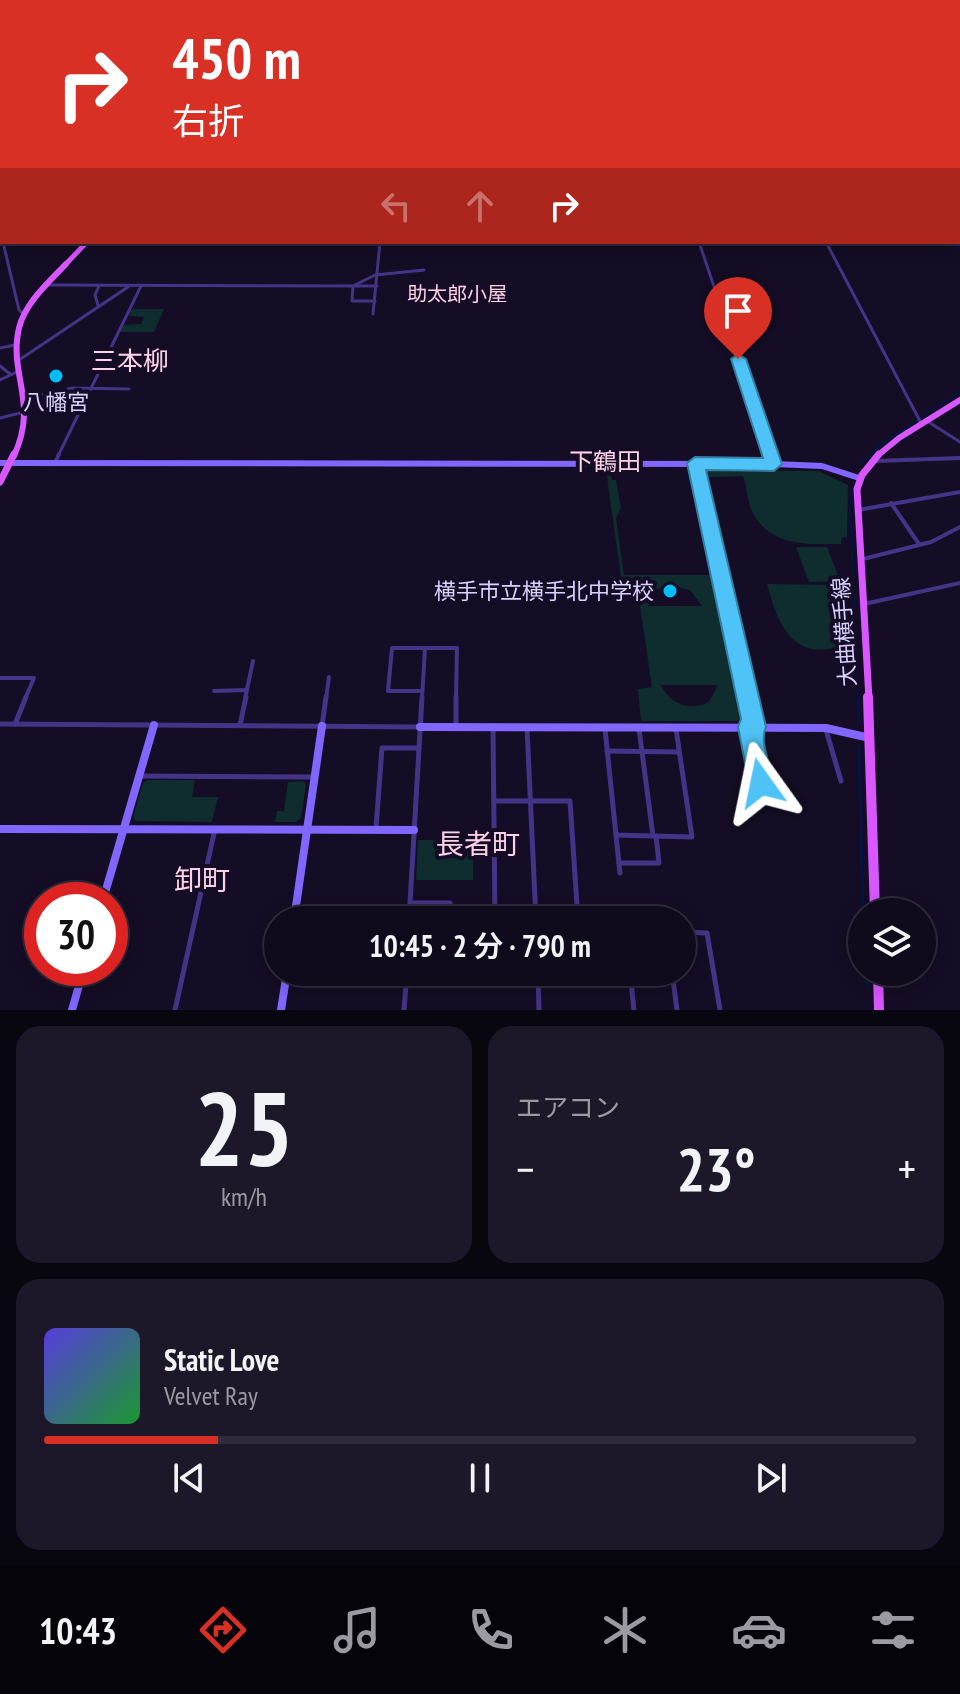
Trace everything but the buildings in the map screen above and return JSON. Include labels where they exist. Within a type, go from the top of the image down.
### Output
[{"type":"main road","points":[[0,482],[24,430],[26,411],[18,345],[24,314],[85,244]]},
{"type":"main road","points":[[859,478],[872,461],[960,400]]},
{"type":"main road","name":"大曲横手線","points":[[859,478],[856,510],[864,604],[875,898]]},
{"type":"main road","points":[[878,986],[879,1010]]},
{"type":"street","points":[[4,244],[19,310],[24,314]]},
{"type":"street","points":[[373,314],[380,244]]},
{"type":"street","points":[[700,244],[774,464]]},
{"type":"street","points":[[827,244],[924,423],[960,442]]},
{"type":"street","points":[[353,286],[377,274],[424,270]]},
{"type":"street","points":[[48,285],[377,286]]},
{"type":"street","points":[[98,305],[95,295],[99,286]]},
{"type":"street","points":[[19,360],[130,286]]},
{"type":"street","points":[[55,463],[141,286]]},
{"type":"street","points":[[353,286],[352,301],[375,301]]},
{"type":"street","points":[[0,348],[18,345]]},
{"type":"street","points":[[0,366],[10,374]]},
{"type":"street","points":[[0,380],[21,370]]},
{"type":"street","points":[[25,399],[62,389],[129,389]]},
{"type":"street","points":[[0,418],[26,411]]},
{"type":"street","points":[[872,461],[960,458]]},
{"type":"street","points":[[0,463],[774,464],[822,466],[859,478]]},
{"type":"street","points":[[695,463],[752,727],[765,802]]},
{"type":"street","points":[[856,510],[960,492]]},
{"type":"street","points":[[891,503],[919,545]]},
{"type":"street","points":[[860,559],[919,545],[960,527]]},
{"type":"street","points":[[864,604],[960,583]]},
{"type":"street","points":[[422,691],[388,691],[392,648],[457,648],[456,727]]},
{"type":"street","points":[[410,906],[425,648]]},
{"type":"street","points":[[240,725],[253,661]]},
{"type":"street","points":[[296,906],[329,677]]},
{"type":"street","points":[[0,685],[2,678],[34,678],[15,724]]},
{"type":"street","points":[[214,691],[247,690]]},
{"type":"street","points":[[0,724],[826,728],[870,738]]},
{"type":"street","points":[[108,882],[154,725]]},
{"type":"street","points":[[605,727],[620,873]]},
{"type":"street","points":[[619,863],[659,863],[639,727]]},
{"type":"street","points":[[616,835],[692,837],[676,727]]},
{"type":"street","points":[[493,728],[495,906]]},
{"type":"street","points":[[527,728],[535,906]]},
{"type":"street","points":[[826,728],[841,781]]},
{"type":"street","points":[[375,830],[382,748],[419,748]]},
{"type":"street","points":[[607,751],[679,752]]},
{"type":"street","points":[[140,776],[315,777]]},
{"type":"street","points":[[494,801],[570,801],[577,906]]},
{"type":"street","points":[[0,829],[414,830]]},
{"type":"street","points":[[175,1010],[215,829]]},
{"type":"street","points":[[410,903],[450,903],[450,906]]},
{"type":"street","points":[[696,933],[707,933],[720,1010]]},
{"type":"street","points":[[72,1010],[79,986]]},
{"type":"street","points":[[281,1010],[285,986]]},
{"type":"street","points":[[404,1010],[406,986]]},
{"type":"street","points":[[538,986],[539,1010]]},
{"type":"street","points":[[631,986],[634,1010]]},
{"type":"street","points":[[674,986],[677,1010]]},
{"type":"green space","points":[[132,309],[164,309],[154,332],[120,332],[124,325],[141,324],[144,317],[129,316]]},
{"type":"green space","points":[[606,470],[610,470],[612,480],[616,480],[621,508],[616,518],[624,575],[716,575],[721,614],[746,721],[641,721],[638,689],[652,687],[637,585],[623,591]],"holes":[[[668,584],[690,590],[702,606],[648,606],[653,592]],[[661,685],[718,685],[709,702],[695,706],[675,701]]]},
{"type":"green space","points":[[704,470],[818,471],[848,485],[847,537],[841,538],[841,544],[817,544],[794,542],[773,534],[755,517],[743,476],[706,477],[715,523]]},
{"type":"green space","points":[[796,547],[827,547],[840,581],[809,582]]},
{"type":"green space","points":[[767,584],[835,585],[843,591],[847,647],[816,650],[799,644],[780,622]]},
{"type":"green space","points":[[147,780],[195,780],[192,797],[218,797],[212,822],[136,821],[133,817],[143,783]]},
{"type":"green space","points":[[303,781],[306,784],[301,818],[296,822],[275,822],[277,811],[284,811],[288,782]]},
{"type":"green space","points":[[418,840],[473,840],[473,880],[416,880]]},
{"type":"waterway","points":[[957,244],[960,248]]},
{"type":"waterway","points":[[921,417],[960,392]]},
{"type":"waterway","points":[[861,464],[881,444],[917,420]]},
{"type":"waterway","points":[[852,486],[850,505],[858,699]]},
{"type":"waterway","points":[[858,697],[859,721]]},
{"type":"waterway","points":[[859,747],[863,898]]},
{"type":"place","name":"八幡宮","points":[[56,376]]},
{"type":"place","name":"横手市立横手北中学校","points":[[670,591]]},
{"type":"district","name":"助太郎小屋","points":[[457,294]]},
{"type":"district","name":"三本柳","points":[[130,360]]},
{"type":"district","name":"下鶴田","points":[[605,461]]},
{"type":"district","name":"長者町","points":[[478,843]]},
{"type":"district","name":"卸町","points":[[202,879]]},
{"type":"route","points":[[738,359],[774,464],[695,463],[721,567],[726,606],[754,727],[749,727],[761,783]]}]
